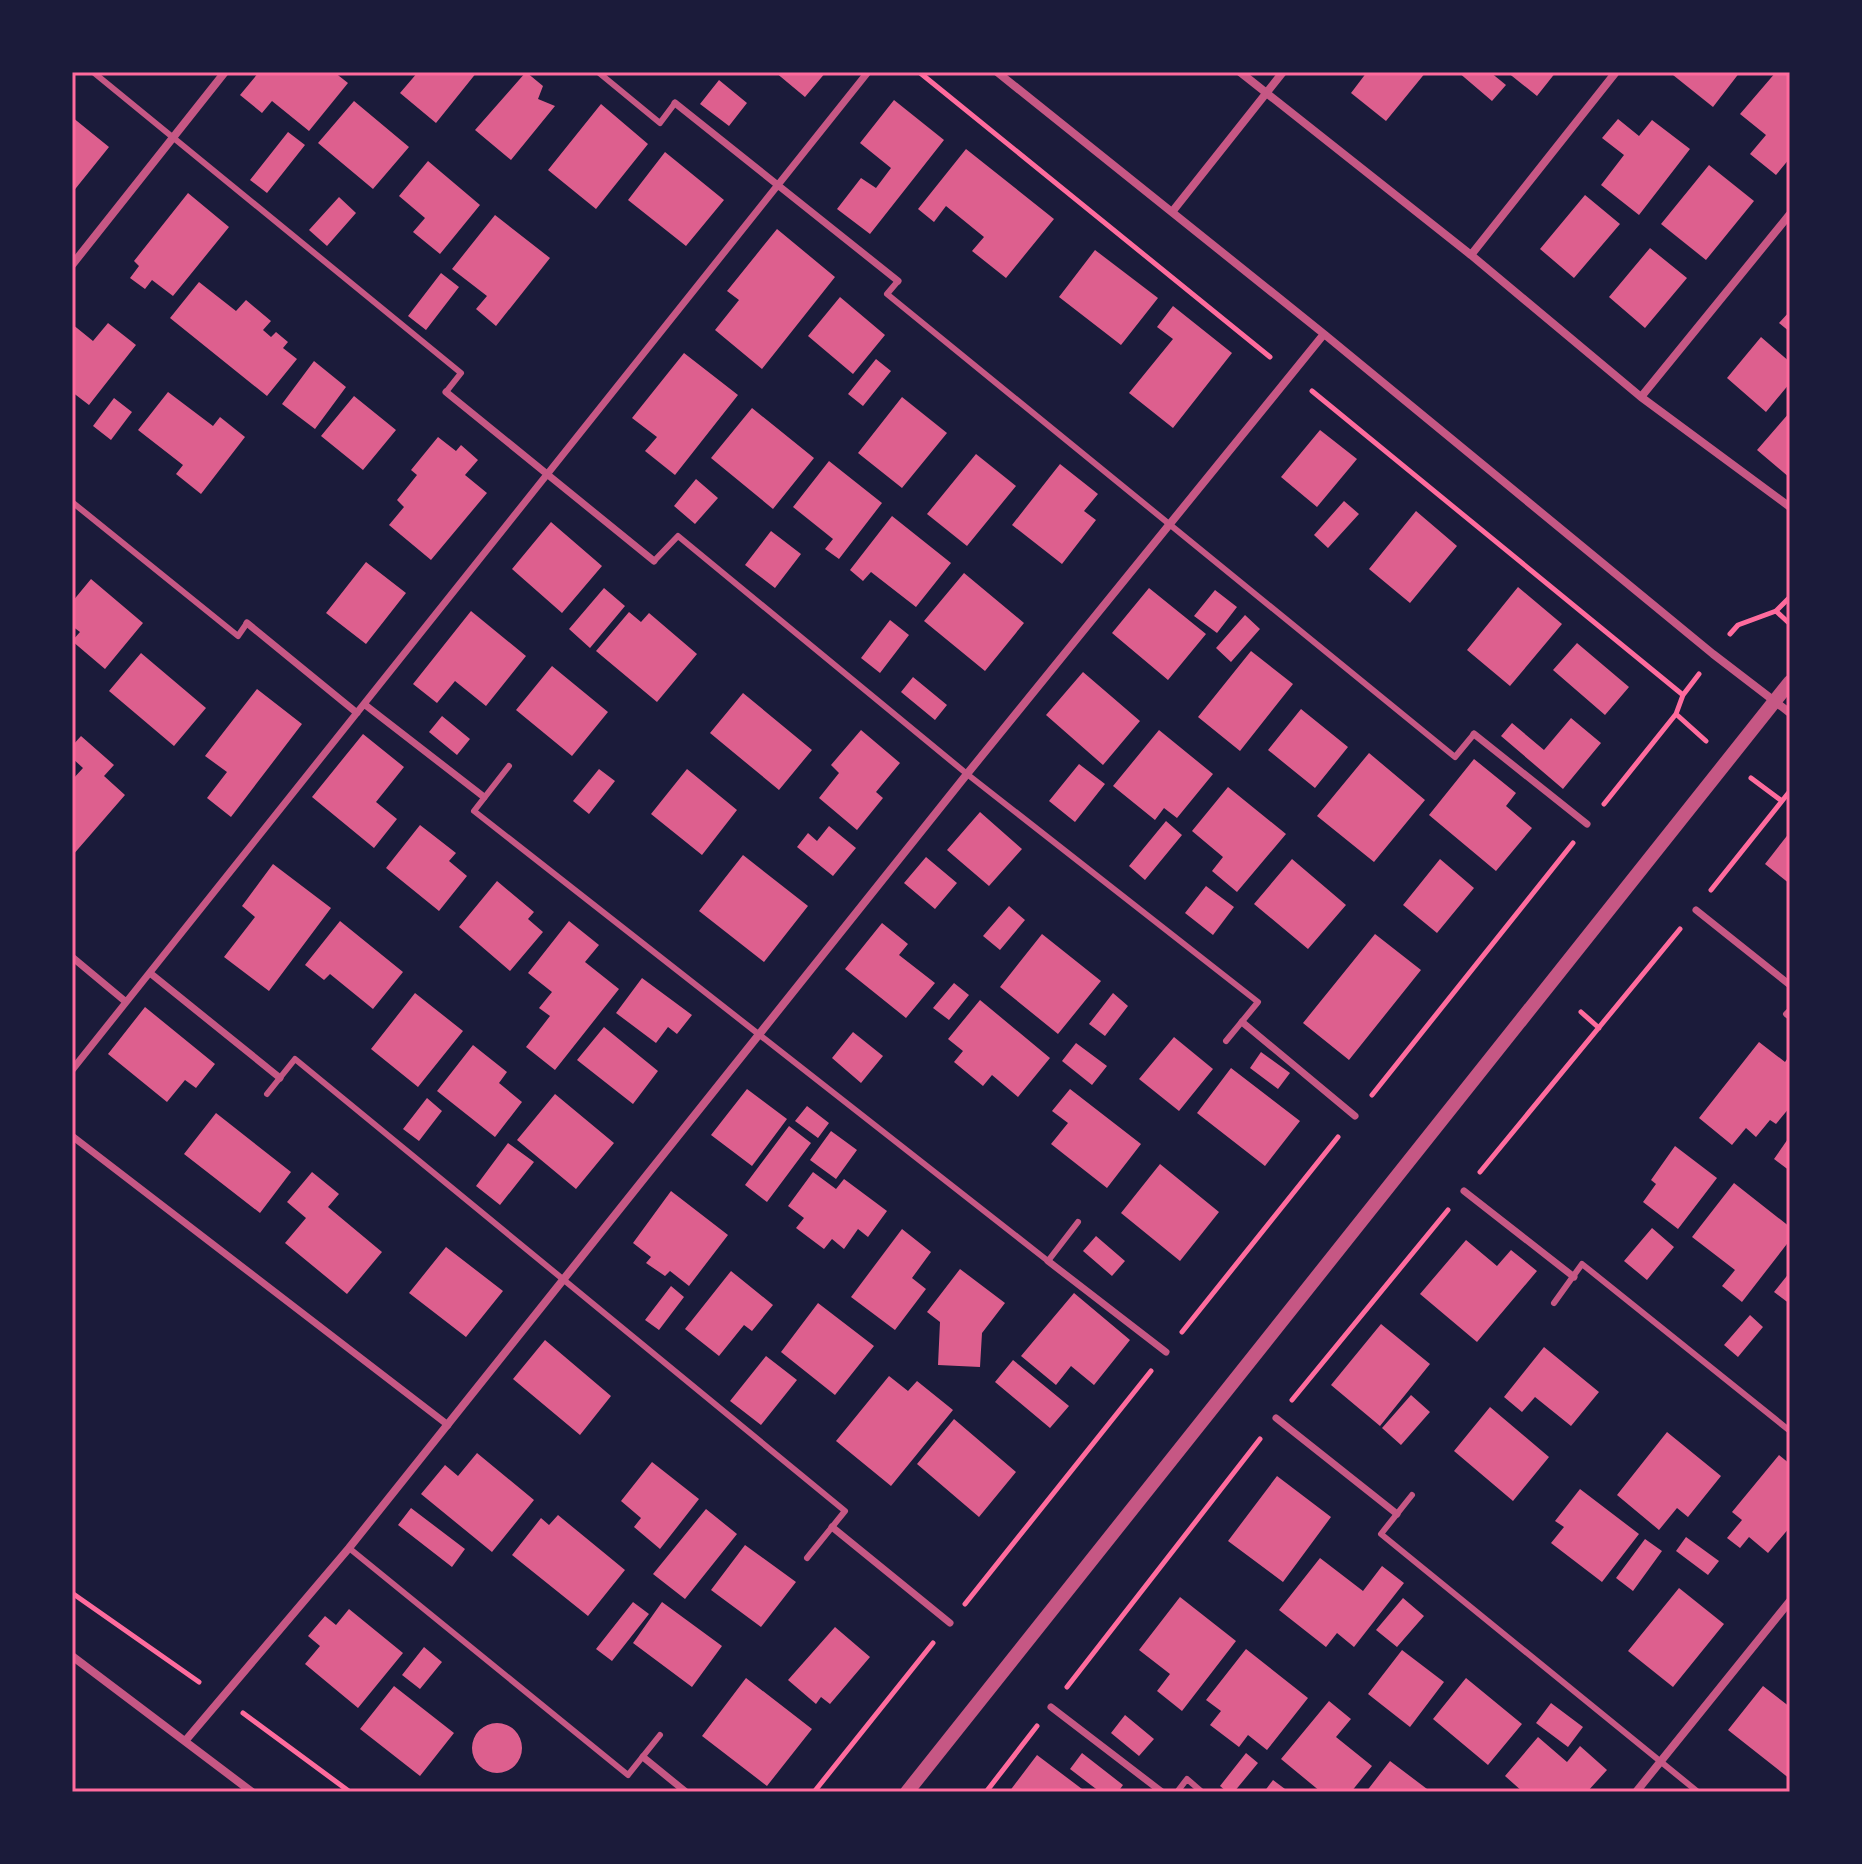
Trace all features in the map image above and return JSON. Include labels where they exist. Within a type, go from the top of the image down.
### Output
[{"type":"street","points":[[72,265],[225,72]]},
{"type":"street","points":[[72,1070],[868,72]]},
{"type":"street","points":[[997,72],[1324,334],[1713,654],[1790,713]]},
{"type":"street","points":[[1240,72],[1471,255],[1641,397],[1790,507]]},
{"type":"street","points":[[1172,212],[1283,72]]},
{"type":"street","points":[[1471,255],[1616,72]]},
{"type":"street","points":[[675,103],[898,281]]},
{"type":"street","points":[[1641,397],[1790,214]]},
{"type":"street","points":[[186,1740],[349,1548],[967,774],[1324,334]]},
{"type":"street","points":[[446,392],[654,561]]},
{"type":"street","points":[[247,623],[357,713]]},
{"type":"street","points":[[907,1792],[1790,682]]},
{"type":"street","points":[[364,704],[484,797]]},
{"type":"street","points":[[1474,734],[1587,824]]},
{"type":"street","points":[[1696,910],[1790,985]]},
{"type":"street","points":[[72,957],[126,1002]]},
{"type":"street","points":[[150,973],[280,1078]]},
{"type":"street","points":[[1242,1022],[1355,1116]]},
{"type":"street","points":[[72,1136],[448,1425]]},
{"type":"street","points":[[1464,1191],[1574,1277]]},
{"type":"street","points":[[1048,1261],[1166,1352]]},
{"type":"street","points":[[1276,1418],[1397,1514]]},
{"type":"street","points":[[832,1527],[950,1623]]},
{"type":"street","points":[[1636,1792],[1790,1601]]},
{"type":"street","points":[[72,1656],[252,1792]]},
{"type":"street","points":[[1051,1707],[1162,1792]]},
{"type":"street","points":[[643,1757],[686,1792]]},
{"type":"lane","points":[[93,72],[461,373],[446,392]]},
{"type":"lane","points":[[598,72],[660,123],[675,103]]},
{"type":"lane","points":[[898,281],[887,294],[1455,757],[1474,734]]},
{"type":"lane","points":[[72,502],[238,636],[247,623]]},
{"type":"lane","points":[[654,561],[678,536],[967,774],[1258,1002],[1226,1041]]},
{"type":"lane","points":[[509,766],[474,811],[1048,1261],[1078,1222]]},
{"type":"lane","points":[[1790,1010],[1786,1014],[1790,1017]]},
{"type":"lane","points":[[267,1094],[295,1059],[845,1511],[807,1558]]},
{"type":"lane","points":[[1554,1303],[1582,1264],[1790,1431]]},
{"type":"lane","points":[[1412,1495],[1381,1534],[1698,1792]]},
{"type":"lane","points":[[349,1548],[628,1775],[660,1735]]},
{"type":"lane","points":[[1177,1792],[1187,1779],[1202,1792]]},
{"type":"path","points":[[1738,625],[1776,611],[1790,597]]},
{"type":"path","points":[[1776,611],[1790,624]]},
{"type":"path","points":[[814,1792],[1676,714],[1683,695]]},
{"type":"path","points":[[986,1792],[1276,1418],[1696,910],[1790,791]]},
{"type":"path","points":[[1581,1012],[1599,1028]]},
{"type":"building","points":[[259,72],[334,72],[348,83],[309,131],[272,101],[262,113],[240,95]]},
{"type":"building","points":[[418,72],[477,72],[436,123],[400,93]]},
{"type":"building","points":[[526,72],[543,86],[538,99],[555,106],[511,160],[475,130]]},
{"type":"building","points":[[775,72],[826,72],[805,97]]},
{"type":"building","points":[[1367,72],[1426,72],[1386,121],[1351,93]]},
{"type":"building","points":[[1458,72],[1490,72],[1506,85],[1492,101]]},
{"type":"building","points":[[1507,72],[1556,72],[1537,96]]},
{"type":"building","points":[[1675,72],[1740,72],[1713,107],[1673,75]]},
{"type":"building","points":[[1776,72],[1790,72],[1790,158],[1776,175],[1750,154],[1766,135],[1740,114]]},
{"type":"building","points":[[719,80],[747,103],[729,126],[700,104]]},
{"type":"building","points":[[894,100],[944,140],[870,234],[837,209],[861,178],[876,188],[891,168],[860,143]]},
{"type":"building","points":[[354,101],[409,147],[373,189],[318,143]]},
{"type":"building","points":[[601,104],[648,144],[596,209],[548,170]]},
{"type":"building","points":[[72,117],[109,147],[72,193]]},
{"type":"building","points":[[1618,119],[1639,136],[1652,120],[1690,149],[1639,215],[1601,185],[1624,155],[1602,138]]},
{"type":"building","points":[[288,132],[305,145],[267,193],[250,180]]},
{"type":"building","points":[[966,149],[1054,219],[1006,278],[972,251],[984,237],[946,206],[934,222],[918,209]]},
{"type":"building","points":[[665,152],[724,200],[686,246],[628,200]]},
{"type":"building","points":[[428,161],[480,205],[440,254],[413,232],[425,218],[399,196]]},
{"type":"building","points":[[1709,165],[1754,201],[1706,260],[1661,224]]},
{"type":"building","points":[[188,193],[229,227],[173,296],[152,280],[145,289],[130,278],[139,266],[134,261]]},
{"type":"building","points":[[1585,195],[1620,224],[1574,278],[1540,249]]},
{"type":"building","points":[[339,197],[356,213],[327,246],[309,230]]},
{"type":"building","points":[[495,215],[550,258],[496,326],[476,309],[487,296],[452,269]]},
{"type":"building","points":[[777,229],[835,277],[762,369],[715,330],[739,300],[727,291]]},
{"type":"building","points":[[1650,248],[1687,278],[1645,328],[1609,297]]},
{"type":"building","points":[[1095,250],[1158,298],[1121,345],[1059,297]]},
{"type":"building","points":[[441,273],[459,287],[426,330],[408,316]]},
{"type":"building","points":[[199,282],[236,311],[246,300],[271,321],[263,330],[271,337],[276,332],[288,342],[283,348],[297,359],[267,396],[170,318]]},
{"type":"building","points":[[840,297],[885,335],[853,374],[808,336]]},
{"type":"building","points":[[1173,306],[1232,353],[1173,428],[1129,393],[1173,339],[1157,327]]},
{"type":"building","points":[[1790,311],[1790,332],[1779,323]]},
{"type":"building","points":[[108,323],[136,345],[89,405],[72,392],[72,324],[93,341]]},
{"type":"building","points":[[1761,337],[1790,362],[1790,383],[1766,412],[1727,378]]},
{"type":"building","points":[[684,353],[738,395],[675,475],[645,451],[657,437],[632,418]]},
{"type":"building","points":[[876,359],[891,371],[863,406],[848,394]]},
{"type":"building","points":[[314,361],[346,387],[315,429],[282,404]]},
{"type":"building","points":[[168,392],[213,426],[220,417],[245,437],[201,494],[176,474],[183,465],[138,430]]},
{"type":"building","points":[[354,396],[396,430],[363,470],[321,436]]},
{"type":"building","points":[[902,397],[947,433],[902,488],[858,453]]},
{"type":"building","points":[[114,398],[132,412],[111,440],[93,426]]},
{"type":"building","points":[[752,408],[814,458],[773,509],[711,458]]},
{"type":"building","points":[[1790,412],[1790,478],[1757,450]]},
{"type":"building","points":[[1320,430],[1357,459],[1317,507],[1281,477]]},
{"type":"building","points":[[438,437],[456,451],[461,445],[478,460],[465,475],[487,493],[431,560],[389,525],[404,507],[397,500],[417,475],[411,470]]},
{"type":"building","points":[[976,454],[1016,486],[967,546],[927,514]]},
{"type":"building","points":[[829,461],[882,503],[839,559],[825,549],[833,539],[793,507]]},
{"type":"building","points":[[1060,464],[1098,494],[1084,511],[1096,520],[1062,564],[1012,525]]},
{"type":"building","points":[[696,479],[718,498],[695,524],[674,506]]},
{"type":"building","points":[[1344,501],[1359,514],[1328,548],[1314,535]]},
{"type":"building","points":[[1416,511],[1457,546],[1410,603],[1369,569]]},
{"type":"building","points":[[892,516],[951,563],[916,607],[871,572],[863,581],[850,570]]},
{"type":"building","points":[[551,522],[602,566],[562,613],[512,569]]},
{"type":"building","points":[[771,531],[801,554],[775,588],[745,565]]},
{"type":"building","points":[[366,562],[406,593],[366,644],[326,613]]},
{"type":"building","points":[[964,573],[1024,623],[985,671],[924,621]]},
{"type":"building","points":[[91,579],[143,623],[105,669],[72,641],[80,632],[72,626],[72,602]]},
{"type":"building","points":[[1518,587],[1562,624],[1510,686],[1467,650]]},
{"type":"building","points":[[604,588],[625,606],[590,648],[569,629]]},
{"type":"building","points":[[1149,588],[1206,634],[1168,680],[1112,633]]},
{"type":"building","points":[[1215,590],[1237,607],[1217,633],[1194,616]]},
{"type":"building","points":[[471,611],[526,656],[486,706],[455,681],[437,703],[413,684]]},
{"type":"building","points":[[629,612],[641,622],[649,613],[697,654],[657,702],[596,651]]},
{"type":"building","points":[[1245,615],[1260,629],[1231,662],[1216,648]]},
{"type":"building","points":[[890,620],[909,635],[880,673],[861,658]]},
{"type":"building","points":[[1577,643],[1629,687],[1605,715],[1553,670]]},
{"type":"building","points":[[1251,651],[1293,684],[1240,751],[1198,717]]},
{"type":"building","points":[[141,653],[206,708],[174,746],[109,691]]},
{"type":"building","points":[[552,666],[608,712],[572,756],[516,710]]},
{"type":"building","points":[[1083,672],[1140,721],[1103,765],[1046,715]]},
{"type":"building","points":[[913,677],[947,705],[935,720],[901,692]]},
{"type":"building","points":[[257,689],[302,724],[231,817],[207,798],[227,772],[205,756]]},
{"type":"building","points":[[743,693],[812,750],[779,790],[710,733]]},
{"type":"building","points":[[1301,709],[1348,747],[1315,788],[1268,750]]},
{"type":"building","points":[[442,716],[470,739],[457,755],[429,732]]},
{"type":"building","points":[[1571,718],[1601,743],[1563,789],[1501,736],[1512,723],[1544,750]]},
{"type":"building","points":[[861,730],[900,763],[876,792],[883,798],[857,830],[819,798],[839,773],[831,765]]},
{"type":"building","points":[[1159,730],[1213,774],[1177,818],[1164,808],[1155,820],[1113,786]]},
{"type":"building","points":[[363,734],[404,767],[376,802],[397,819],[374,848],[312,797]]},
{"type":"building","points":[[81,736],[114,765],[104,776],[125,795],[72,856],[72,780],[83,768],[72,758],[72,746]]},
{"type":"building","points":[[1369,753],[1425,800],[1374,862],[1317,816]]},
{"type":"building","points":[[1474,759],[1516,793],[1506,806],[1532,828],[1496,871],[1429,815]]},
{"type":"building","points":[[1079,764],[1105,784],[1075,822],[1049,801]]},
{"type":"building","points":[[599,769],[615,781],[589,814],[573,801]]},
{"type":"building","points":[[687,769],[737,810],[702,855],[651,814]]},
{"type":"building","points":[[1228,787],[1286,834],[1237,892],[1212,871],[1223,857],[1192,831]]},
{"type":"building","points":[[980,812],[1022,849],[989,886],[947,850]]},
{"type":"building","points":[[1166,821],[1182,835],[1145,880],[1129,866]]},
{"type":"building","points":[[420,825],[456,853],[449,861],[467,876],[439,911],[386,868]]},
{"type":"building","points":[[829,826],[856,848],[833,876],[797,847],[808,833],[817,841]]},
{"type":"building","points":[[1790,832],[1790,884],[1765,864]]},
{"type":"building","points":[[743,855],[808,906],[764,962],[699,911]]},
{"type":"building","points":[[926,857],[957,883],[935,909],[904,883]]},
{"type":"building","points":[[1292,859],[1346,905],[1308,949],[1254,904]]},
{"type":"building","points":[[1440,859],[1474,888],[1437,933],[1403,905]]},
{"type":"building","points":[[273,864],[331,908],[269,991],[224,957],[255,917],[242,906]]},
{"type":"building","points":[[497,881],[534,912],[528,919],[543,932],[510,971],[459,927]]},
{"type":"building","points":[[1206,886],[1234,907],[1213,935],[1185,913]]},
{"type":"building","points":[[1009,906],[1025,920],[1000,950],[983,936]]},
{"type":"building","points":[[340,921],[403,972],[373,1009],[330,974],[324,980],[305,965]]},
{"type":"building","points":[[569,921],[599,945],[585,962],[619,989],[555,1070],[526,1047],[550,1016],[539,1008],[552,992],[528,973]]},
{"type":"building","points":[[882,923],[908,944],[899,955],[935,983],[906,1018],[845,969]]},
{"type":"building","points":[[1042,934],[1101,981],[1058,1034],[1000,987]]},
{"type":"building","points":[[1375,934],[1421,970],[1349,1060],[1303,1023]]},
{"type":"building","points":[[642,978],[692,1015],[677,1034],[668,1027],[656,1043],[616,1013]]},
{"type":"building","points":[[954,983],[969,995],[949,1020],[933,1008]]},
{"type":"building","points":[[415,993],[463,1031],[418,1087],[371,1049]]},
{"type":"building","points":[[1113,993],[1128,1006],[1105,1036],[1089,1024]]},
{"type":"building","points":[[980,1000],[1050,1058],[1018,1097],[992,1075],[983,1086],[954,1062],[963,1051],[948,1039]]},
{"type":"building","points":[[145,1007],[215,1064],[196,1088],[185,1080],[167,1102],[108,1054]]},
{"type":"building","points":[[604,1027],[658,1071],[633,1104],[577,1060]]},
{"type":"building","points":[[853,1032],[883,1056],[861,1083],[832,1058]]},
{"type":"building","points":[[1174,1037],[1213,1069],[1179,1111],[1139,1079]]},
{"type":"building","points":[[1759,1042],[1785,1062],[1790,1055],[1790,1107],[1776,1124],[1770,1120],[1756,1137],[1746,1128],[1732,1145],[1699,1118]]},
{"type":"building","points":[[1076,1043],[1107,1066],[1092,1085],[1062,1061]]},
{"type":"building","points":[[473,1045],[507,1072],[499,1083],[522,1102],[495,1137],[437,1091]]},
{"type":"building","points":[[1261,1052],[1290,1073],[1278,1089],[1250,1068]]},
{"type":"building","points":[[1231,1068],[1300,1121],[1265,1166],[1197,1113]]},
{"type":"building","points":[[747,1089],[787,1119],[752,1166],[711,1135]]},
{"type":"building","points":[[1070,1089],[1141,1144],[1107,1188],[1051,1144],[1068,1123],[1052,1111]]},
{"type":"building","points":[[555,1094],[614,1143],[576,1189],[517,1140]]},
{"type":"building","points":[[427,1098],[442,1111],[419,1141],[403,1129]]},
{"type":"building","points":[[807,1106],[829,1123],[818,1138],[795,1121]]},
{"type":"building","points":[[216,1113],[291,1172],[260,1213],[184,1154]]},
{"type":"building","points":[[789,1126],[811,1143],[767,1202],[745,1185]]},
{"type":"building","points":[[831,1131],[857,1150],[836,1179],[810,1160]]},
{"type":"building","points":[[1790,1136],[1790,1171],[1774,1159]]},
{"type":"building","points":[[508,1143],[534,1162],[500,1205],[476,1186]]},
{"type":"building","points":[[1675,1146],[1717,1178],[1678,1229],[1643,1202],[1656,1184],[1651,1180]]},
{"type":"building","points":[[1160,1164],[1219,1212],[1180,1261],[1121,1213]]},
{"type":"building","points":[[312,1172],[339,1194],[328,1207],[382,1252],[347,1294],[285,1243],[306,1218],[287,1202]]},
{"type":"building","points":[[813,1172],[836,1189],[844,1179],[887,1211],[868,1237],[858,1229],[844,1249],[832,1239],[824,1249],[796,1228],[804,1218],[788,1206]]},
{"type":"building","points":[[1734,1183],[1790,1227],[1790,1240],[1742,1302],[1722,1286],[1735,1270],[1692,1237]]},
{"type":"building","points":[[671,1191],[728,1235],[689,1286],[670,1271],[665,1276],[646,1263],[651,1257],[633,1243]]},
{"type":"building","points":[[1652,1228],[1674,1247],[1647,1280],[1624,1261]]},
{"type":"building","points":[[902,1229],[931,1252],[912,1278],[926,1289],[895,1330],[851,1297]]},
{"type":"building","points":[[1096,1236],[1125,1261],[1112,1276],[1083,1251]]},
{"type":"building","points":[[1466,1240],[1497,1266],[1511,1250],[1537,1271],[1477,1342],[1420,1294]]},
{"type":"building","points":[[446,1247],[503,1291],[466,1337],[409,1293]]},
{"type":"building","points":[[960,1269],[1005,1303],[982,1333],[980,1367],[938,1365],[940,1322],[927,1312]]},
{"type":"building","points":[[731,1271],[773,1305],[752,1331],[744,1325],[719,1356],[685,1329]]},
{"type":"building","points":[[1790,1272],[1790,1304],[1774,1292]]},
{"type":"building","points":[[671,1286],[684,1297],[659,1330],[645,1320]]},
{"type":"building","points":[[1074,1293],[1130,1340],[1094,1385],[1071,1366],[1056,1385],[1021,1356]]},
{"type":"building","points":[[818,1303],[874,1346],[835,1395],[781,1352]]},
{"type":"building","points":[[1750,1315],[1763,1327],[1738,1357],[1724,1345]]},
{"type":"building","points":[[1381,1324],[1430,1364],[1380,1426],[1331,1385]]},
{"type":"building","points":[[545,1340],[611,1396],[580,1435],[513,1379]]},
{"type":"building","points":[[1544,1347],[1599,1392],[1571,1426],[1535,1397],[1522,1412],[1504,1397]]},
{"type":"building","points":[[766,1356],[797,1380],[761,1425],[730,1401]]},
{"type":"building","points":[[1013,1360],[1069,1406],[1050,1428],[995,1382]]},
{"type":"building","points":[[889,1376],[908,1391],[917,1381],[953,1410],[891,1486],[836,1441]]},
{"type":"building","points":[[1411,1395],[1430,1412],[1401,1445],[1382,1428]]},
{"type":"building","points":[[1490,1407],[1549,1457],[1513,1501],[1454,1451]]},
{"type":"building","points":[[954,1419],[1016,1472],[979,1517],[917,1464]]},
{"type":"building","points":[[1667,1432],[1721,1476],[1688,1517],[1677,1508],[1659,1530],[1617,1495]]},
{"type":"building","points":[[477,1453],[534,1500],[492,1552],[421,1494],[445,1465],[458,1476]]},
{"type":"building","points":[[1779,1455],[1790,1464],[1790,1527],[1768,1553],[1749,1537],[1740,1548],[1727,1538],[1742,1520],[1732,1512]]},
{"type":"building","points":[[652,1462],[699,1499],[660,1549],[634,1527],[641,1518],[621,1501]]},
{"type":"building","points":[[1277,1476],[1331,1517],[1283,1582],[1228,1541]]},
{"type":"building","points":[[1580,1489],[1639,1534],[1602,1582],[1551,1543],[1564,1527],[1555,1521]]},
{"type":"building","points":[[411,1508],[465,1549],[452,1567],[398,1525]]},
{"type":"building","points":[[706,1509],[737,1534],[685,1599],[653,1574]]},
{"type":"building","points":[[558,1515],[625,1570],[588,1616],[512,1555],[541,1518],[549,1525]]},
{"type":"building","points":[[1686,1537],[1719,1561],[1708,1575],[1676,1551]]},
{"type":"building","points":[[1645,1539],[1662,1551],[1633,1591],[1616,1578]]},
{"type":"building","points":[[745,1545],[796,1582],[761,1627],[711,1590]]},
{"type":"building","points":[[1320,1558],[1363,1591],[1382,1566],[1404,1583],[1354,1647],[1337,1633],[1326,1647],[1279,1610]]},
{"type":"building","points":[[1679,1588],[1724,1624],[1673,1687],[1628,1651]]},
{"type":"building","points":[[1180,1597],[1236,1641],[1182,1711],[1157,1691],[1170,1674],[1139,1650]]},
{"type":"building","points":[[1403,1598],[1424,1616],[1397,1647],[1376,1630]]},
{"type":"building","points":[[633,1602],[649,1614],[612,1661],[596,1649]]},
{"type":"building","points":[[662,1602],[722,1646],[692,1687],[633,1643]]},
{"type":"building","points":[[349,1609],[403,1653],[358,1708],[305,1664],[320,1646],[308,1636],[325,1616],[336,1625]]},
{"type":"building","points":[[835,1627],[870,1657],[830,1704],[821,1697],[816,1704],[788,1680]]},
{"type":"building","points":[[424,1647],[442,1662],[420,1689],[402,1675]]},
{"type":"building","points":[[1246,1649],[1308,1698],[1267,1750],[1248,1735],[1239,1747],[1210,1725],[1221,1711],[1206,1700]]},
{"type":"building","points":[[1402,1650],[1444,1682],[1410,1727],[1368,1694]]},
{"type":"building","points":[[746,1678],[812,1729],[767,1786],[702,1736]]},
{"type":"building","points":[[1466,1678],[1522,1724],[1488,1765],[1433,1719]]},
{"type":"building","points":[[394,1686],[454,1733],[420,1776],[360,1729]]},
{"type":"building","points":[[1763,1686],[1790,1707],[1790,1779],[1728,1730]]},
{"type":"building","points":[[1329,1701],[1351,1719],[1336,1737],[1372,1766],[1351,1792],[1321,1792],[1281,1759]]},
{"type":"building","points":[[1551,1703],[1583,1727],[1568,1747],[1536,1723]]},
{"type":"building","points":[[1125,1715],[1154,1739],[1139,1756],[1111,1733]]},
{"type":"building","points":[[497,1723],[514,1731],[522,1748],[514,1765],[497,1773],[480,1765],[472,1748],[480,1731]]},
{"type":"building","points":[[1538,1737],[1567,1762],[1580,1746],[1607,1770],[1587,1792],[1523,1792],[1505,1776]]},
{"type":"building","points":[[1082,1753],[1123,1785],[1118,1792],[1100,1792],[1070,1769]]},
{"type":"building","points":[[1246,1753],[1258,1763],[1234,1792],[1227,1792],[1220,1786]]},
{"type":"building","points":[[1037,1755],[1086,1792],[1009,1792]]},
{"type":"building","points":[[1390,1761],[1431,1792],[1366,1792]]},
{"type":"building","points":[[1273,1780],[1289,1792],[1264,1792]]}]
